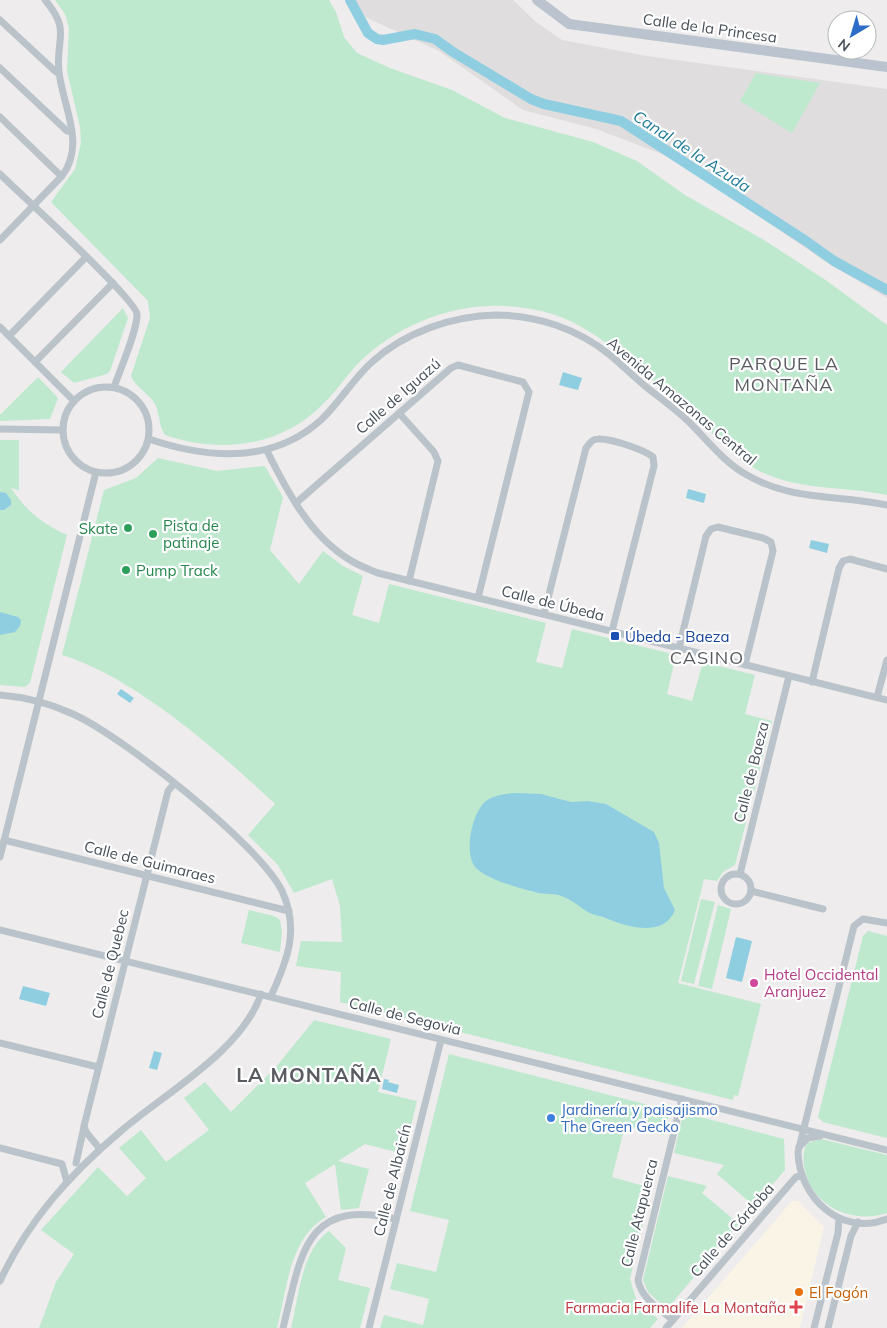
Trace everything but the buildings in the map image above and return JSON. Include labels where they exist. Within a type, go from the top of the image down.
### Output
[{"type":"street","points":[[0,240],[66,170],[73,150],[71,124],[59,74],[61,27],[59,18],[45,0]]},
{"type":"street","name":"Calle de la Princesa","points":[[538,0],[569,24],[887,67]]},
{"type":"street","points":[[0,20],[56,72]]},
{"type":"street","points":[[0,68],[68,131]]},
{"type":"street","points":[[0,117],[58,173]]},
{"type":"street","points":[[0,174],[113,283],[132,303],[137,312],[136,321],[114,387]]},
{"type":"street","points":[[9,336],[86,257]]},
{"type":"street","points":[[35,362],[113,283]]},
{"type":"street","name":"Avenida Amazonas Central","points":[[149,439],[188,450],[215,455],[267,451],[304,432],[321,420],[372,362],[417,333],[443,323],[468,317],[518,316],[566,328],[608,354],[690,423],[722,457],[746,475],[776,489],[808,497],[847,498],[887,505]]},
{"type":"street","points":[[0,327],[74,401]]},
{"type":"street","name":"Calle de Iguazú","points":[[296,503],[451,368],[458,365],[523,382],[528,386],[529,392],[478,598]]},
{"type":"street","points":[[99,387],[114,387],[127,392],[144,407],[150,425],[149,439],[139,458],[128,468],[110,474],[96,472],[82,466],[72,457],[64,444],[62,430],[64,419],[74,401],[85,392],[99,387]]},
{"type":"street","points":[[399,413],[434,452],[438,461],[409,580]]},
{"type":"street","points":[[0,429],[62,430]]},
{"type":"street","points":[[544,614],[586,448],[591,441],[599,438],[647,451],[654,457],[654,466],[612,631]]},
{"type":"street","name":"Calle de Úbeda","points":[[267,451],[296,503],[310,524],[329,545],[351,561],[378,573],[887,700]]},
{"type":"street","points":[[0,857],[96,472]]},
{"type":"street","points":[[679,648],[706,536],[711,529],[718,526],[763,538],[771,542],[773,551],[745,665]]},
{"type":"street","points":[[812,682],[839,568],[843,561],[850,559],[887,569]]},
{"type":"street","points":[[877,697],[887,660]]},
{"type":"street","name":"Calle de Baeza","points":[[740,874],[789,676]]},
{"type":"street","points":[[0,695],[40,701],[75,714],[100,729],[174,784],[223,825],[269,871],[282,891],[289,911],[291,933],[288,957],[271,996]]},
{"type":"street","name":"Calle de Quebec","points":[[76,1163],[146,875],[168,790],[174,784]]},
{"type":"street","name":"Calle de Guimaraes","points":[[4,840],[289,911]]},
{"type":"street","points":[[740,874],[748,880],[752,891],[745,901],[739,904],[727,901],[722,896],[721,886],[729,876],[740,874]]},
{"type":"street","points":[[752,891],[823,909]]},
{"type":"street","points":[[887,922],[863,919],[854,926],[803,1129],[798,1164],[801,1176],[816,1202],[839,1218],[858,1222],[887,1219]]},
{"type":"street","name":"Calle de Segovia","points":[[0,930],[837,1137]]},
{"type":"street","points":[[0,1281],[25,1234],[67,1182],[100,1149],[205,1065],[253,1014],[261,994]]},
{"type":"street","name":"Calle de Albaicín","points":[[369,1328],[441,1040]]},
{"type":"street","points":[[0,1043],[98,1067]]},
{"type":"street","name":"Calle Atapuerca","points":[[673,1320],[647,1298],[639,1287],[638,1280],[682,1099]]},
{"type":"street","points":[[84,1126],[86,1132],[100,1149]]},
{"type":"street","points":[[799,1147],[813,1136],[837,1137],[887,1150]]},
{"type":"street","points":[[0,1148],[62,1164],[84,1164]]},
{"type":"street","points":[[62,1164],[67,1182]]},
{"type":"street","name":"Calle de Córdoba","points":[[666,1328],[792,1181],[801,1176]]},
{"type":"street","points":[[283,1328],[302,1254],[318,1230],[332,1220],[348,1214],[365,1213],[396,1219]]},
{"type":"street","points":[[814,1328],[838,1233],[839,1218]]},
{"type":"street","points":[[828,1328],[851,1236],[858,1222]]},
{"type":"shaded area","points":[[354,0],[513,0],[536,22],[562,40],[647,56],[887,89],[887,298],[826,262],[675,159],[596,129],[523,110],[439,51],[363,16]]},
{"type":"shaded area","points":[[792,1201],[798,1201],[824,1227],[800,1328],[682,1328]]},
{"type":"green space","points":[[55,0],[329,0],[336,12],[344,37],[357,53],[390,68],[452,90],[505,118],[593,142],[637,161],[685,195],[764,240],[827,281],[887,325],[887,495],[819,487],[770,476],[736,456],[681,403],[599,338],[566,319],[528,308],[505,306],[467,308],[414,324],[382,343],[367,355],[329,398],[306,418],[288,430],[269,438],[249,443],[228,445],[186,441],[165,435],[155,404],[131,376],[150,318],[148,301],[51,202],[75,169],[81,143],[80,127],[67,71],[69,28],[65,14]]},
{"type":"green space","points":[[756,73],[820,83],[792,133],[740,101]]},
{"type":"green space","points":[[123,308],[128,318],[110,371],[107,374],[74,383],[61,372]]},
{"type":"green space","points":[[38,377],[58,398],[50,419],[0,421],[0,415]]},
{"type":"green space","points":[[0,440],[19,440],[19,490],[11,488],[16,496],[36,516],[51,527],[67,535],[30,683],[25,687],[0,685]]},
{"type":"green space","points":[[158,458],[217,471],[264,466],[283,497],[270,550],[299,584],[323,551],[343,566],[363,576],[352,615],[379,623],[389,584],[546,623],[536,662],[562,668],[572,629],[676,655],[667,694],[692,701],[703,662],[755,675],[745,714],[772,721],[735,865],[723,872],[717,881],[704,879],[678,983],[761,1004],[738,1096],[734,1095],[733,1100],[340,1002],[341,972],[296,966],[301,941],[342,942],[340,906],[332,879],[294,893],[278,865],[248,835],[275,804],[229,762],[175,718],[118,680],[89,665],[62,655],[104,490],[136,478]]},
{"type":"green space","points":[[701,899],[715,902],[694,984],[681,981]]},
{"type":"green space","points":[[718,905],[731,909],[712,989],[698,986]]},
{"type":"green space","points":[[249,910],[274,916],[280,920],[282,932],[280,952],[241,943]]},
{"type":"green space","points":[[868,931],[887,936],[887,1138],[823,1122],[818,1117],[863,936]]},
{"type":"green space","points":[[314,1020],[391,1039],[378,1092],[417,1101],[404,1154],[365,1144],[338,1161],[369,1169],[359,1208],[341,1210],[335,1164],[305,1183],[326,1217],[314,1226],[304,1238],[297,1251],[291,1266],[277,1328],[39,1328],[56,1282],[74,1254],[41,1230],[98,1167],[127,1196],[146,1178],[119,1148],[141,1130],[166,1162],[209,1130],[184,1098],[205,1082],[231,1112],[276,1067]]},
{"type":"green space","points":[[449,1054],[668,1110],[669,1115],[664,1135],[625,1126],[612,1177],[651,1188],[630,1279],[636,1299],[658,1319],[650,1328],[380,1328],[384,1315],[423,1325],[429,1299],[390,1289],[397,1263],[436,1272],[449,1220],[410,1211]]},
{"type":"green space","points":[[689,1114],[784,1139],[785,1170],[754,1206],[717,1174],[724,1165],[674,1153],[682,1118]]},
{"type":"green space","points":[[821,1139],[887,1155],[887,1213],[873,1216],[846,1214],[823,1201],[814,1191],[804,1165],[804,1153],[808,1143]]},
{"type":"green space","points":[[668,1176],[707,1186],[702,1193],[739,1224],[667,1309],[648,1292],[643,1280]]},
{"type":"green space","points":[[329,1231],[346,1248],[338,1280],[370,1288],[360,1328],[291,1328],[302,1275],[307,1262],[312,1250]]},
{"type":"water","points":[[563,372],[582,378],[578,390],[559,385]]},
{"type":"water","points":[[688,489],[706,494],[704,503],[686,498]]},
{"type":"water","points":[[0,492],[6,493],[11,500],[11,505],[4,510],[0,510]]},
{"type":"water","points":[[811,540],[829,544],[827,553],[809,548]]},
{"type":"water","points":[[0,612],[18,617],[21,620],[20,626],[15,632],[0,635]]},
{"type":"water","points":[[121,689],[134,698],[130,703],[117,694]]},
{"type":"water","points":[[515,793],[541,794],[571,802],[588,801],[606,804],[654,832],[659,843],[664,888],[675,910],[670,919],[654,927],[645,928],[625,925],[590,913],[565,897],[539,893],[506,884],[476,868],[472,862],[470,844],[473,823],[481,806],[489,799],[499,795]]},
{"type":"water","points":[[736,937],[752,941],[742,982],[726,978]]},
{"type":"water","points":[[23,986],[50,993],[46,1006],[19,999]]},
{"type":"water","points":[[154,1051],[162,1053],[157,1070],[149,1068]]},
{"type":"water","points":[[384,1079],[399,1085],[397,1093],[382,1089]]},
{"type":"waterway","name":"Canal de la Azuda","points":[[350,0],[368,33],[377,39],[383,40],[415,34],[435,39],[531,99],[544,104],[621,121],[834,261],[887,290]]},
{"type":"place","name":"Skate","points":[[128,528]]},
{"type":"place","name":"Pista de patinaje","points":[[153,534]]},
{"type":"place","name":"Pump Track","points":[[126,570]]},
{"type":"place","name":"Úbeda - Baeza","points":[[615,636]]},
{"type":"place","name":"Hotel Occidental Aranjuez","points":[[754,983]]},
{"type":"place","name":"Jardinería y paisajismo The Green Gecko","points":[[551,1118]]},
{"type":"place","name":"El Fogón","points":[[799,1292]]},
{"type":"place","name":"Farmacia Farmalife La Montaña","points":[[796,1307]]},
{"type":"district","name":"PARQUE LA MONTAÑA","points":[[784,373]]},
{"type":"district","name":"CASINO","points":[[707,657]]},
{"type":"district","name":"LA MONTAÑA","points":[[309,1074]]}]
